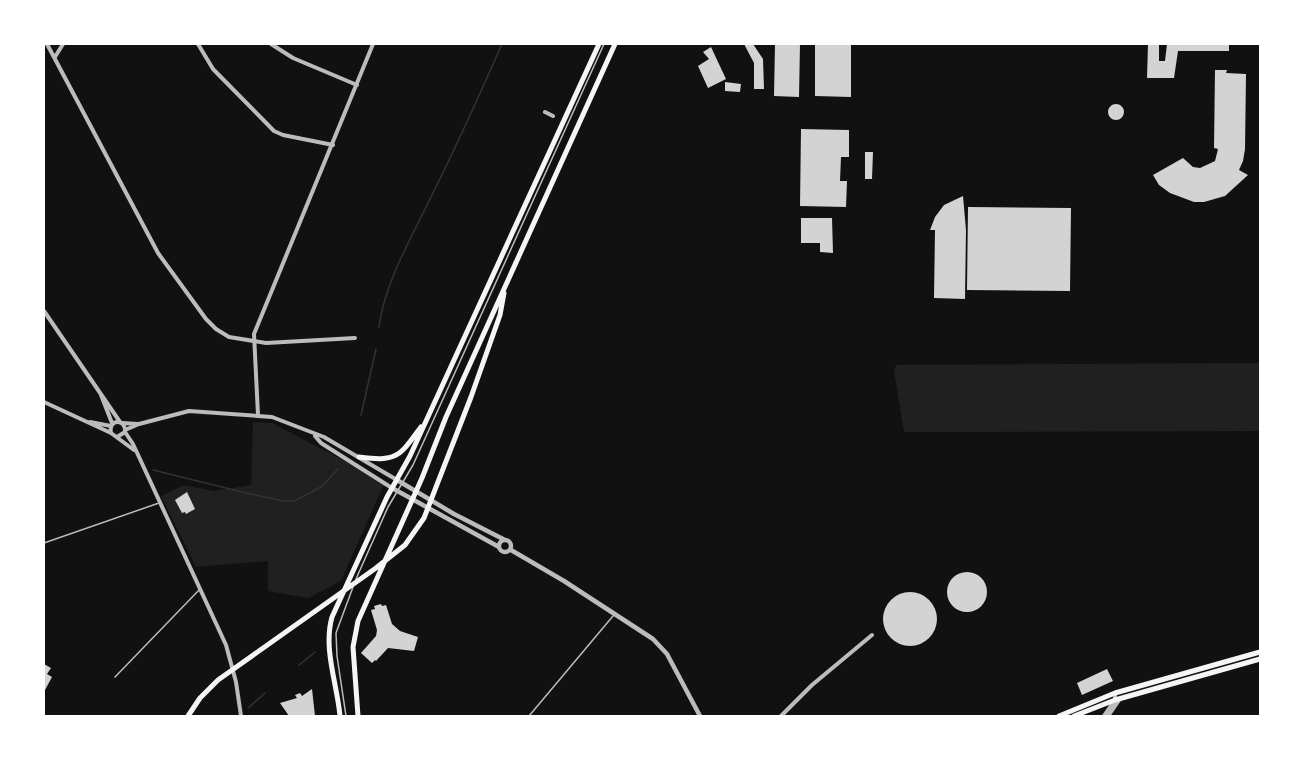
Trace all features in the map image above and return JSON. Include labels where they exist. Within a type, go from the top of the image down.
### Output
[{"type":"main road","points":[[338,717],[339,704],[329,652],[329,626],[355,565],[400,482],[426,419],[599,44]]},
{"type":"main road","points":[[358,717],[354,661],[355,631],[446,417],[615,44]]},
{"type":"main road","points":[[188,717],[200,698],[218,680],[405,545],[424,518],[438,486],[500,315],[504,289]]},
{"type":"main road","points":[[359,457],[381,459],[396,456],[404,450],[426,419]]},
{"type":"main road","points":[[1059,717],[1118,696],[1260,652]]},
{"type":"main road","points":[[1074,717],[1084,715],[1118,696],[1260,660]]},
{"type":"street","points":[[47,44],[159,253],[206,319],[216,329],[229,337],[253,342],[286,343],[355,338]]},
{"type":"street","points":[[55,58],[63,44]]},
{"type":"street","points":[[198,44],[213,69],[274,131],[283,135],[333,145]]},
{"type":"street","points":[[271,44],[293,58],[357,85]]},
{"type":"street","points":[[258,415],[253,342],[260,319],[373,44]]},
{"type":"street","points":[[545,112],[553,116]]},
{"type":"street","points":[[44,311],[121,422],[133,444],[226,645],[237,682],[241,717]]},
{"type":"street","points":[[101,395],[112,424],[111,433]]},
{"type":"street","points":[[44,402],[89,422],[139,424]]},
{"type":"street","points":[[117,437],[139,424],[189,411],[258,415],[279,419],[324,437],[454,514],[510,542],[511,550]]},
{"type":"street","points":[[89,422],[111,433],[135,451]]},
{"type":"street","points":[[315,435],[321,443],[395,489],[499,547],[504,553],[511,550]]},
{"type":"street","points":[[499,547],[500,543],[505,540]]},
{"type":"street","points":[[511,550],[641,629],[661,647],[677,671],[700,717]]},
{"type":"street","points":[[781,717],[812,684],[872,635]]},
{"type":"street","points":[[1106,717],[1118,696]]},
{"type":"lane","points":[[400,482],[414,465],[604,44]]},
{"type":"lane","points":[[346,717],[336,633],[395,489]]},
{"type":"lane","points":[[44,543],[160,503]]},
{"type":"lane","points":[[115,677],[200,588]]},
{"type":"lane","points":[[529,717],[615,613]]},
{"type":"shaded area","points":[[1260,363],[1260,431],[904,432],[894,371],[896,365]]},
{"type":"shaded area","points":[[253,422],[272,423],[385,482],[341,581],[308,598],[268,591],[268,561],[196,567],[161,496],[184,485],[214,491],[251,485]]},
{"type":"building","points":[[744,44],[753,44],[763,59],[764,89],[754,89],[754,63]]},
{"type":"building","points":[[775,44],[800,44],[799,97],[774,96]]},
{"type":"building","points":[[815,44],[851,44],[851,97],[815,96]]},
{"type":"building","points":[[1148,44],[1159,44],[1159,61],[1165,61],[1167,44],[1229,44],[1229,51],[1178,51],[1174,78],[1147,78]]},
{"type":"building","points":[[711,47],[726,79],[708,88],[698,66],[709,59],[703,52]]},
{"type":"building","points":[[1215,70],[1246,74],[1245,149],[1239,170],[1248,175],[1225,196],[1204,202],[1194,202],[1170,193],[1159,185],[1153,175],[1183,158],[1193,167],[1200,168],[1215,161],[1218,149],[1214,148]]},
{"type":"building","points":[[725,82],[741,84],[740,92],[725,91]]},
{"type":"building","points":[[1116,104],[1122,106],[1124,112],[1122,118],[1116,120],[1110,118],[1108,112],[1110,106]]},
{"type":"building","points":[[801,129],[849,130],[849,157],[841,157],[840,181],[847,181],[846,207],[800,206]]},
{"type":"building","points":[[865,152],[873,152],[872,179],[865,179]]},
{"type":"building","points":[[963,196],[966,230],[965,299],[934,298],[935,230],[930,230],[935,217],[944,205]]},
{"type":"building","points":[[968,207],[1071,208],[1070,291],[967,290]]},
{"type":"building","points":[[801,218],[832,218],[833,253],[820,252],[820,243],[801,243]]},
{"type":"building","points":[[187,492],[195,509],[186,514],[182,513],[175,500]]},
{"type":"building","points":[[967,572],[975,573],[981,578],[986,584],[986,600],[981,606],[975,611],[967,612],[959,611],[953,606],[948,600],[947,592],[948,584],[953,578],[959,573]]},
{"type":"building","points":[[905,592],[915,592],[925,596],[933,604],[937,619],[933,634],[925,642],[915,646],[905,646],[895,642],[887,634],[883,624],[883,614],[887,604],[895,596]]},
{"type":"building","points":[[386,605],[392,624],[400,631],[418,637],[414,651],[388,648],[372,663],[361,653],[376,636],[377,630],[371,610],[375,609],[374,606]]},
{"type":"building","points":[[44,664],[51,668],[47,674],[52,677],[45,690],[44,689]]},
{"type":"building","points":[[1107,669],[1113,681],[1082,695],[1077,683]]},
{"type":"building","points":[[312,689],[315,716],[289,716],[280,703],[297,698],[295,695],[300,693],[302,696]]},
{"type":"waterway","points":[[379,327],[393,276],[502,44]]},
{"type":"waterway","points":[[361,415],[376,349]]},
{"type":"waterway","points":[[153,470],[246,493],[294,501],[321,487],[338,469]]},
{"type":"waterway","points":[[299,665],[315,652]]},
{"type":"waterway","points":[[248,708],[265,693]]}]
